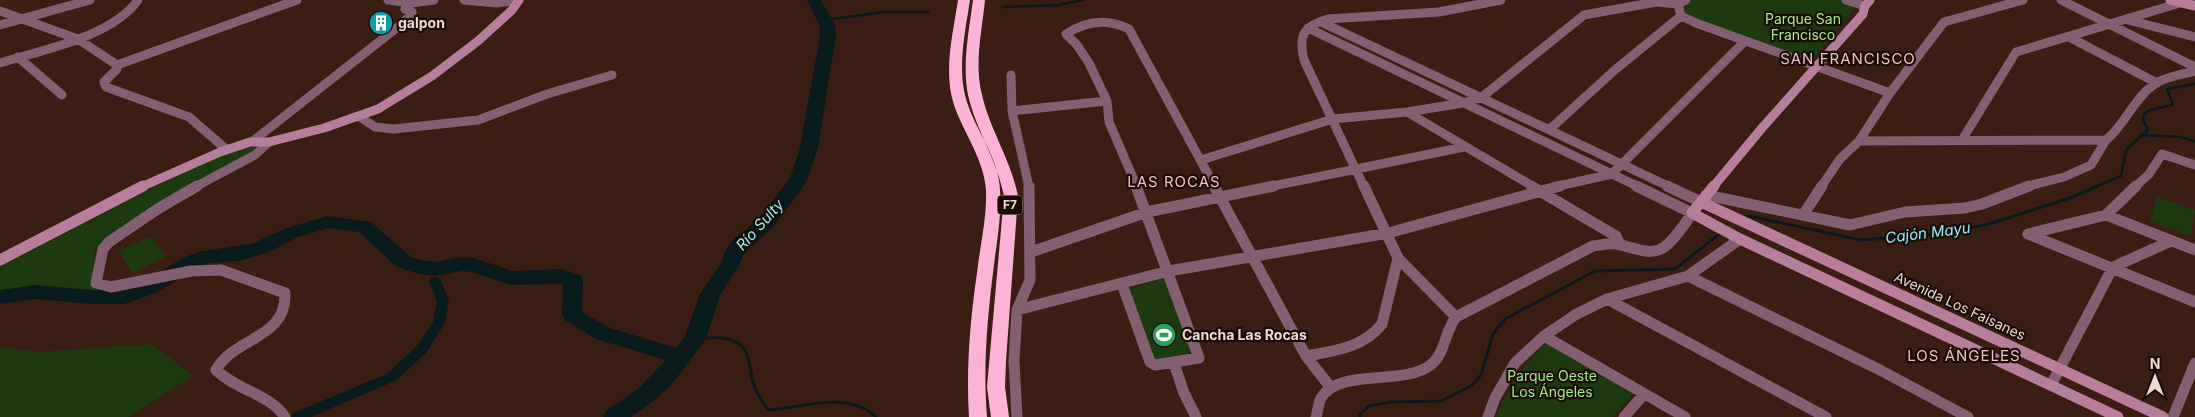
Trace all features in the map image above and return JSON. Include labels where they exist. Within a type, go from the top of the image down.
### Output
[{"type":"highway","name":"F7","points":[[964,0],[957,70],[958,95],[988,169],[992,185],[990,232],[976,344],[975,370],[978,417]]},
{"type":"highway","name":"F7","points":[[979,0],[973,71],[975,95],[1002,159],[1009,180],[1011,196],[997,361],[996,387],[1000,417]]},
{"type":"street","points":[[0,25],[90,0]]},
{"type":"street","points":[[0,63],[78,40],[130,12],[138,0]]},
{"type":"street","points":[[226,149],[190,117],[176,110],[136,99],[106,87],[104,82],[116,69],[117,65],[297,0]]},
{"type":"street","points":[[388,0],[411,3],[434,0]]},
{"type":"street","points":[[464,0],[496,2],[519,0]]},
{"type":"street","points":[[0,260],[171,173],[226,149],[254,141],[268,142],[360,117],[394,101],[463,52],[506,18],[519,0]]},
{"type":"street","points":[[1456,318],[1398,258],[1388,233],[1304,60],[1300,41],[1308,28],[1336,18],[1373,17],[1465,8],[1501,0]]},
{"type":"street","points":[[1316,417],[1321,398],[1331,388],[1344,383],[1406,375],[1425,368],[1436,361],[1443,350],[1446,331],[1456,318],[1593,246],[1606,243],[1620,244],[1646,252],[1656,252],[1665,248],[1703,198],[1863,14],[1867,3],[1846,0]]},
{"type":"street","points":[[1803,215],[1840,160],[1859,141],[1890,93],[1944,22],[2023,0]]},
{"type":"street","points":[[2061,0],[2195,67]]},
{"type":"street","points":[[2170,0],[2185,1],[2195,6]]},
{"type":"street","points":[[1962,140],[2016,52],[2185,1]]},
{"type":"street","points":[[1201,160],[1333,119],[1358,115],[1407,112],[1463,103],[1482,97],[1584,15],[1656,2],[1682,2],[1681,16],[1616,69],[1550,129]]},
{"type":"street","points":[[254,141],[412,14],[412,12],[406,9],[411,3]]},
{"type":"street","points":[[0,12],[78,40],[117,65]]},
{"type":"street","points":[[1681,16],[1890,93]]},
{"type":"street","points":[[2127,20],[2195,37]]},
{"type":"street","points":[[1122,284],[1150,362],[1155,365],[1199,358],[1147,212],[1109,122],[1107,101],[1089,63],[1077,45],[1066,34],[1073,28],[1104,21],[1117,22],[1129,29],[1306,356],[1331,388]]},
{"type":"street","points":[[1321,22],[1622,164],[1703,198],[1850,225],[1905,212],[1964,208],[1982,204],[2025,187],[2064,177],[2091,165],[2106,140],[2115,134],[2136,105],[2157,83],[2195,71]]},
{"type":"street","points":[[1308,28],[1692,213],[1729,234],[2118,417]]},
{"type":"street","points":[[2069,37],[2157,83]]},
{"type":"street","points":[[1017,310],[1169,271],[1252,255],[1388,233],[1542,190],[1612,174],[1745,40]]},
{"type":"street","points":[[18,57],[62,95]]},
{"type":"street","points":[[360,117],[375,127],[394,129],[478,120],[547,94],[612,75]]},
{"type":"street","points":[[1011,75],[1012,111],[1029,181],[1028,227],[1031,252],[1030,280],[1017,310],[1014,360],[1018,417]]},
{"type":"street","points":[[1012,111],[1107,101]]},
{"type":"street","points":[[1407,112],[1464,147],[1542,190],[1616,236],[1620,244]]},
{"type":"street","points":[[1859,141],[2106,140]]},
{"type":"street","points":[[268,142],[267,146],[255,155],[179,197],[109,242],[103,249],[96,283],[111,287],[191,271],[221,270],[285,293],[287,306],[277,322],[224,358],[217,364],[216,370],[230,384],[275,405],[282,415]]},
{"type":"street","points":[[1031,252],[1147,212],[1464,147]]},
{"type":"street","points":[[2195,165],[2162,154],[2148,174],[2106,215],[2028,234],[2195,302]]},
{"type":"street","name":"Avenida Los Faisanes","points":[[1703,198],[1744,223],[2163,417]]},
{"type":"street","points":[[2106,215],[2195,250]]},
{"type":"street","points":[[1488,417],[1495,398],[1515,363],[1544,336],[1575,315],[1607,299],[1688,276],[1740,239],[1744,223]]},
{"type":"street","points":[[2051,385],[2113,267],[2171,241]]},
{"type":"street","points":[[1306,356],[1336,351],[1363,342],[1376,333],[1382,324],[1398,258]]},
{"type":"street","points":[[1688,276],[1878,369],[1968,417]]},
{"type":"street","points":[[1607,299],[1826,417]]},
{"type":"street","points":[[1544,336],[1685,417]]},
{"type":"street","points":[[1174,363],[1184,393],[1196,417]]},
{"type":"street","points":[[2173,417],[2195,363]]},
{"type":"street","points":[[1624,417],[1644,394]]},
{"type":"green space","name":"Parque San Francisco","points":[[1693,0],[1840,0],[1855,8],[1813,59],[1811,59],[1701,21],[1687,14],[1681,6]]},
{"type":"green space","points":[[254,146],[255,149],[251,152],[140,219],[93,250],[104,297],[40,294],[0,301],[0,267],[207,160]]},
{"type":"green space","points":[[2157,197],[2195,210],[2191,236],[2150,221]]},
{"type":"green space","points":[[150,237],[167,256],[133,273],[118,251]]},
{"type":"green space","points":[[1159,279],[1166,280],[1193,352],[1157,360],[1154,359],[1128,290]]},
{"type":"green space","name":"Parque Oeste Los Ángeles","points":[[1546,343],[1634,393],[1612,417],[1496,417],[1514,379]]},
{"type":"green space","points":[[152,344],[193,376],[129,417],[0,417],[0,347],[39,352]]},
{"type":"waterway","name":"Río Sulty","points":[[681,357],[695,339],[710,294],[729,266],[734,253],[740,245],[766,223],[790,193],[799,178],[809,148],[828,35],[827,25],[814,0]]},
{"type":"waterway","points":[[1002,7],[1059,5],[1083,0]]},
{"type":"waterway","points":[[825,20],[883,12],[928,12]]},
{"type":"waterway","name":"Cajón Mayu","points":[[2142,135],[2148,130],[2143,120],[2144,114],[2150,110],[2173,105],[2167,89],[2195,84]]},
{"type":"waterway","name":"Cajón Mayu","points":[[2095,187],[2121,176],[2126,150],[2142,135]]},
{"type":"waterway","points":[[2142,135],[2180,137],[2195,141]]},
{"type":"waterway","name":"Cajón Mayu","points":[[1743,220],[1749,216],[1861,240],[1940,234],[1989,224],[2070,198],[2098,186]]},
{"type":"waterway","points":[[0,297],[37,292],[90,297],[124,297],[149,288],[190,263],[205,257],[237,254],[260,248],[291,233],[327,222],[364,226],[404,262],[419,267],[436,269],[462,264],[474,265],[511,278],[527,279],[562,276],[573,280],[572,315],[603,334],[681,357]]},
{"type":"waterway","points":[[1360,417],[1360,414],[1369,406],[1391,402],[1441,401],[1472,385],[1481,375],[1493,334],[1505,319],[1595,271],[1675,269],[1722,232]]},
{"type":"waterway","points":[[298,417],[392,377],[421,350],[439,323],[443,301],[435,281]]},
{"type":"waterway","points":[[695,339],[725,338],[740,344],[746,353],[756,390],[768,410],[839,402],[853,404],[865,409],[876,417]]},
{"type":"waterway","name":"Río Sulty","points":[[614,417],[647,394],[664,378],[681,357]]},
{"type":"place","name":"galpon","points":[[381,23]]},
{"type":"place","name":"Cancha Las Rocas","points":[[1164,335]]},
{"type":"district","name":"SAN FRANCISCO","points":[[1848,59]]},
{"type":"district","name":"LAS ROCAS","points":[[1174,182]]},
{"type":"district","name":"LOS ÁNGELES","points":[[1964,356]]}]
